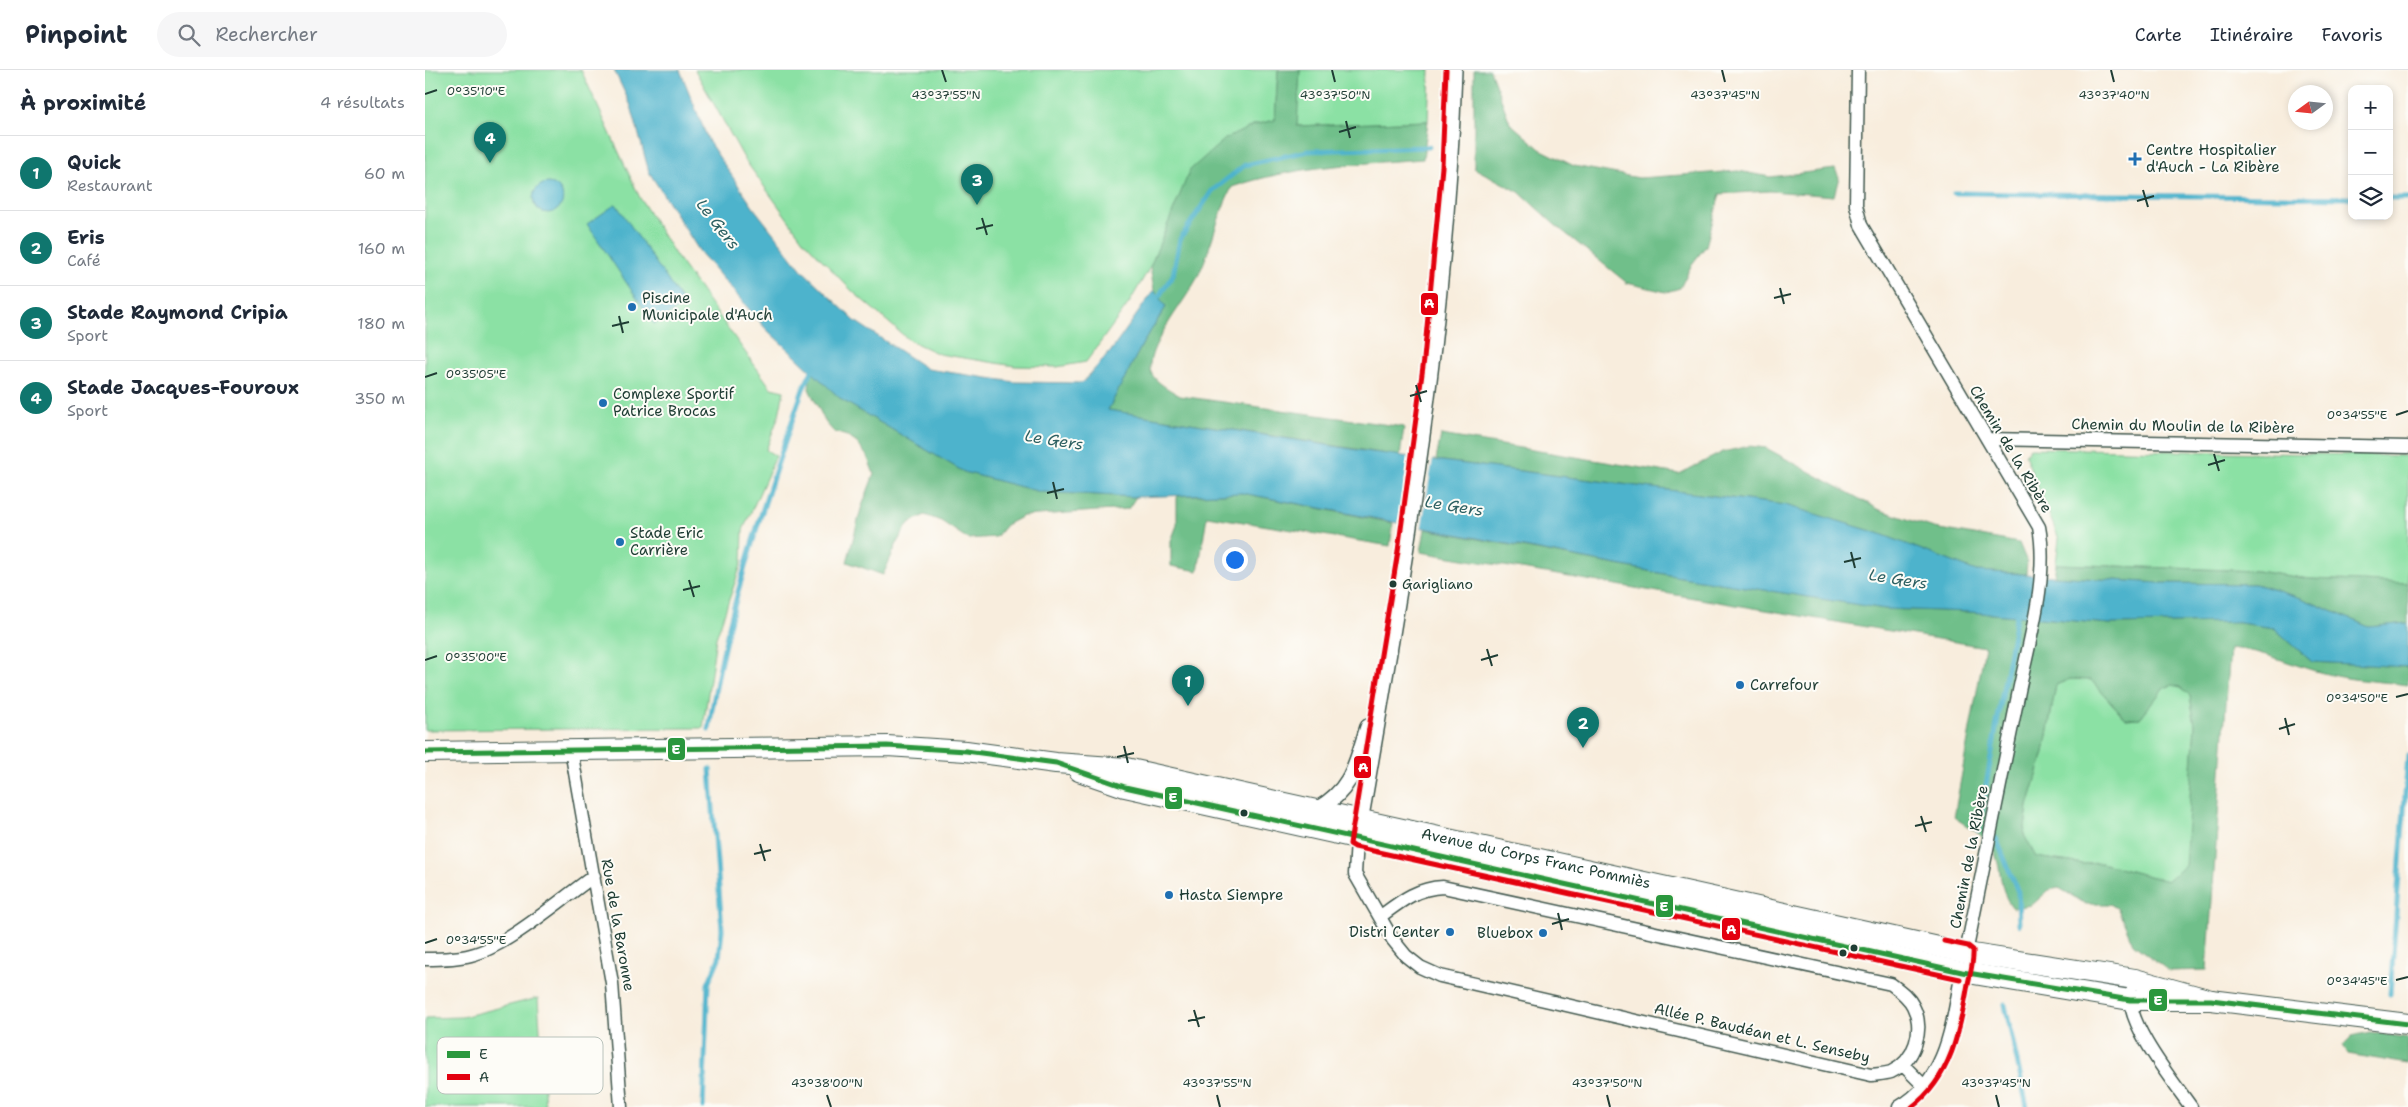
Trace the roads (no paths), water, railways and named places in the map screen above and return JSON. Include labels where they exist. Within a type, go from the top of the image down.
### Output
[{"type":"main road","name":"Avenue du Corps Franc Pommiès","points":[[425,752],[887,746],[966,750],[1056,763],[1126,768],[1361,819],[1964,963],[2130,1000],[2211,1000]]},
{"type":"main road","name":"Avenue du Corps Franc Pommiès","points":[[1056,763],[1125,787],[1357,840],[1964,963],[2135,979],[2211,1000]]},
{"type":"main road","points":[[2211,1000],[2408,1024]]},
{"type":"street","points":[[1357,840],[1425,427],[1446,225],[1454,70]]},
{"type":"street","name":"Chemin de la Ribère","points":[[1858,70],[1856,205],[1861,225],[2039,527],[2042,546],[2042,566],[2032,624],[1945,1054],[1925,1087],[1911,1100],[1899,1107]]},
{"type":"street","name":"Chemin du Moulin de la Ribère","points":[[1987,439],[2408,447]]},
{"type":"street","points":[[1319,810],[1341,794],[1353,774],[1383,686]]},
{"type":"street","name":"Rue de la Baronne","points":[[571,750],[616,1011],[621,1107]]},
{"type":"street","name":"Allée P. Baudéan et L. Senseby","points":[[1357,840],[1355,874],[1381,916],[1393,940],[1406,956],[1419,967],[1440,976],[1871,1075],[1889,1072],[1903,1065]]},
{"type":"street","points":[[425,959],[471,955],[495,946],[593,876]]},
{"type":"street","points":[[1381,916],[1407,896],[1418,891],[1443,887],[1891,984],[1908,999],[1918,1020],[1917,1044],[1903,1065],[1925,1087]]},
{"type":"street","points":[[2135,979],[2130,1000],[2140,1029],[2154,1054],[2191,1107]]},
{"type":"water","name":"Le Gers","points":[[614,70],[680,70],[709,142],[753,207],[802,270],[855,321],[927,369],[1015,382],[1082,383],[1111,351],[1154,290],[1166,307],[1143,343],[1108,410],[1364,451],[1785,505],[1878,533],[1976,571],[2159,583],[2255,584],[2301,598],[2369,627],[2408,623],[2408,667],[2312,662],[2274,628],[2233,622],[2110,624],[1970,612],[1885,609],[1675,576],[1242,493],[1136,497],[1041,492],[964,472],[842,400],[766,329],[700,252],[649,172],[631,106]]},
{"type":"water","points":[[548,183],[558,188],[563,198],[558,208],[548,213],[538,208],[533,198],[538,188]]},
{"type":"water","points":[[616,204],[684,304],[654,324],[587,224]]},
{"type":"waterway","points":[[1155,302],[1173,275],[1180,239],[1212,191],[1245,165],[1308,151],[1429,147]]},
{"type":"waterway","points":[[1954,193],[2348,198]]},
{"type":"waterway","points":[[2393,198],[2408,198]]},
{"type":"waterway","points":[[709,730],[725,643],[748,558],[803,389],[814,367]]},
{"type":"waterway","points":[[1978,830],[2017,612]]},
{"type":"waterway","points":[[2390,994],[2408,756]]},
{"type":"waterway","points":[[703,1107],[708,984],[719,958],[722,930],[710,769]]},
{"type":"waterway","points":[[1996,838],[2018,892],[2019,925]]},
{"type":"waterway","points":[[2005,1005],[2027,1107]]},
{"type":"place","name":"Centre Hospitalier d'Auch - La Ribère","points":[[2135,159]]},
{"type":"place","name":"Stade Jacques-Fouroux","points":[[490,163]]},
{"type":"place","name":"Stade Raymond Cripia","points":[[977,205]]},
{"type":"place","name":"Piscine Municipale d'Auch","points":[[632,307]]},
{"type":"place","name":"Complexe Sportif Patrice Brocas","points":[[603,403]]},
{"type":"place","name":"Stade Eric Carrière","points":[[620,542]]},
{"type":"place","name":"Garigliano","points":[[1393,584]]},
{"type":"place","name":"Carrefour","points":[[1740,685]]},
{"type":"place","name":"Quick","points":[[1188,706]]},
{"type":"place","name":"Eris","points":[[1583,748]]},
{"type":"place","name":"Hasta Siempre","points":[[1169,895]]},
{"type":"place","name":"Distri Center","points":[[1450,932]]},
{"type":"place","name":"Bluebox","points":[[1543,933]]}]
